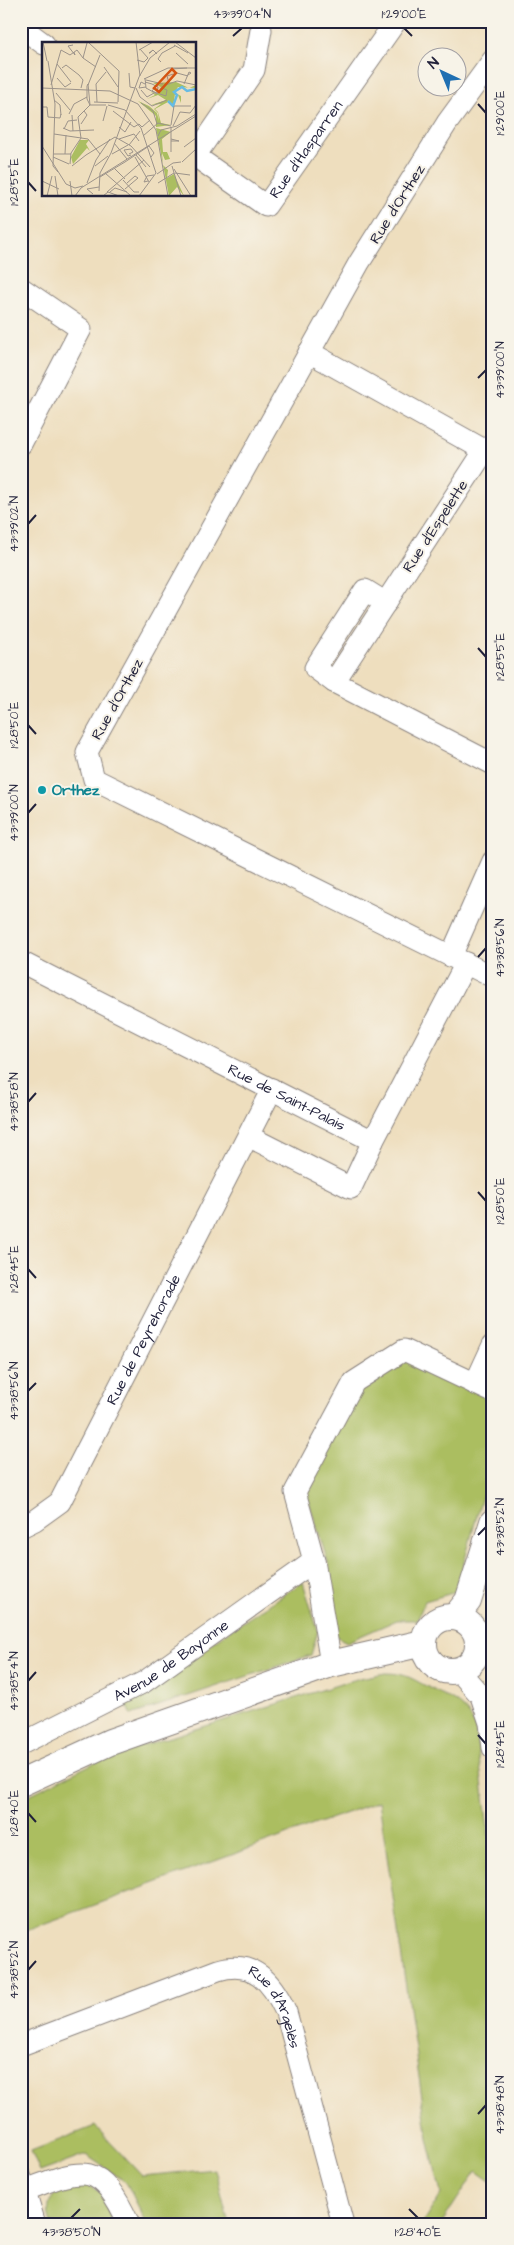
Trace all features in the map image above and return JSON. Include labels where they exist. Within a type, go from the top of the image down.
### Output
[{"type":"street","name":"Rue d'Hasparren","points":[[196,157],[266,206],[396,21]]},
{"type":"street","points":[[21,27],[42,43]]},
{"type":"street","points":[[196,155],[254,70],[261,30]]},
{"type":"street","name":"Rue d'Orthez","points":[[493,60],[447,123],[359,263],[87,752],[94,779],[493,976]]},
{"type":"street","points":[[21,288],[81,329],[21,444]]},
{"type":"street","points":[[309,352],[489,452]]},
{"type":"street","name":"Rue d'Espelette","points":[[489,452],[334,682],[493,764]]},
{"type":"street","points":[[250,1137],[351,1188],[458,959],[493,862]]},
{"type":"street","name":"Rue de Saint-Palais","points":[[21,962],[373,1141]]},
{"type":"street","name":"Rue de Peyrehorade","points":[[21,1526],[35,1520],[60,1502],[250,1137],[272,1089]]},
{"type":"street","points":[[331,1664],[314,1561],[295,1492],[354,1382],[404,1350],[484,1388],[493,1345]]},
{"type":"street","points":[[455,1617],[468,1601],[493,1522]]},
{"type":"street","name":"Avenue de Bayonne","points":[[21,1744],[144,1682],[314,1561]]},
{"type":"street","points":[[444,1617],[455,1617],[465,1620],[473,1628],[478,1637],[478,1648],[475,1658],[468,1666],[459,1671],[443,1670],[430,1663],[425,1654],[423,1644],[426,1632],[433,1623],[444,1617]]},
{"type":"street","points":[[21,1783],[110,1742],[331,1664],[423,1644]]},
{"type":"street","points":[[459,1671],[481,1696],[490,1723],[493,1748]]},
{"type":"street","name":"Rue d'Argelès","points":[[21,2044],[229,1966],[252,1970],[273,1987],[286,2012],[343,2224]]},
{"type":"street","points":[[35,2224],[24,2184],[79,2172],[92,2175],[109,2187],[118,2200],[129,2224]]},
{"type":"green space","points":[[409,1360],[493,1400],[493,1457],[456,1592],[425,1601],[417,1620],[397,1620],[347,1642],[333,1635],[329,1566],[305,1489],[360,1388],[394,1364]]},
{"type":"green space","points":[[303,1582],[318,1631],[311,1655],[131,1715],[124,1701]]},
{"type":"green space","points":[[385,1673],[405,1676],[446,1696],[463,1708],[475,1726],[493,1868],[493,2183],[476,2171],[441,2224],[422,2224],[441,2194],[428,2139],[379,1801],[21,1932],[21,1799],[106,1757],[360,1678]]},
{"type":"green space","points":[[95,2126],[142,2176],[215,2169],[229,2224],[147,2224],[126,2182],[86,2155],[40,2172],[31,2151]]},
{"type":"green space","points":[[80,2181],[102,2193],[114,2224],[51,2224],[49,2208],[50,2201],[54,2195],[65,2187]]},
{"type":"place","name":"Orthez","points":[[42,790]]}]
